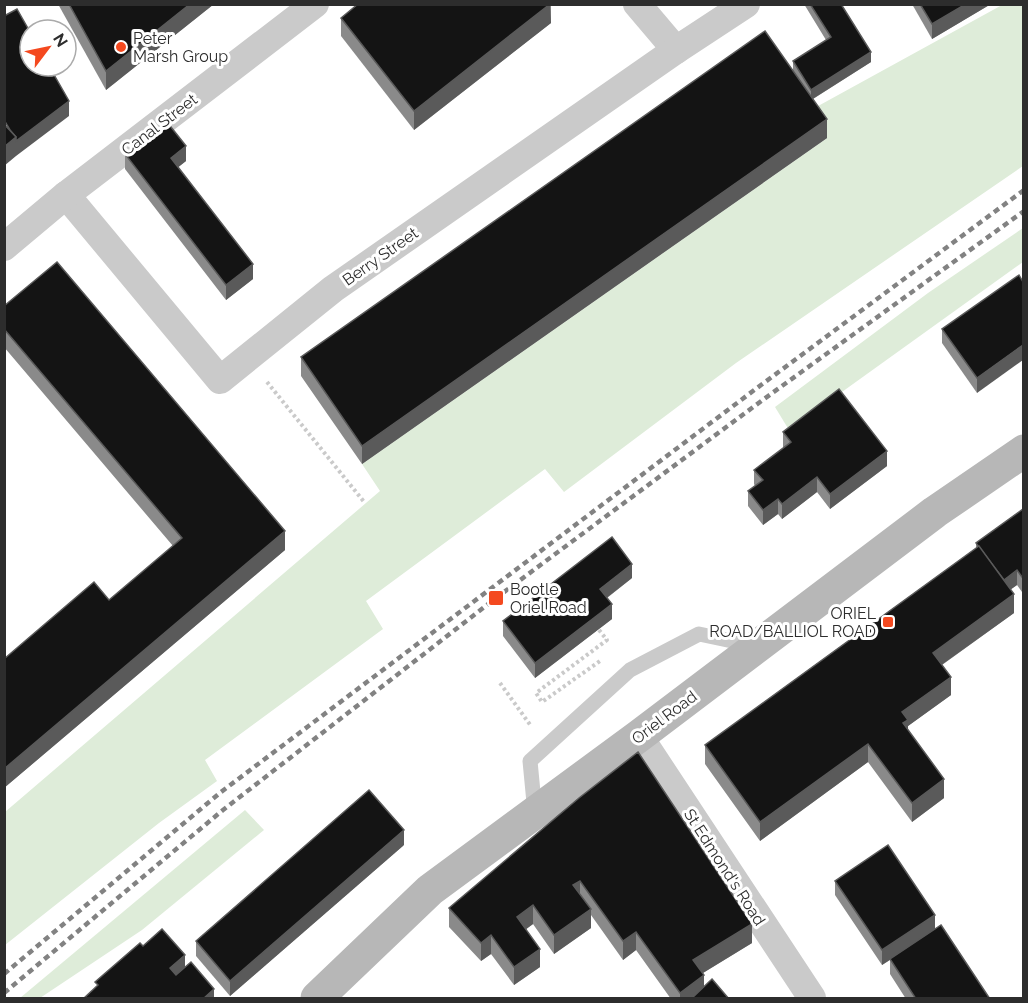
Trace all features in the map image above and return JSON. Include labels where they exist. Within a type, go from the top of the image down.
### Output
[{"type":"main road","name":"Oriel Road","points":[[317,999],[430,890],[639,736],[935,512],[1023,451]]},
{"type":"street","name":"Canal Street","points":[[4,246],[66,195],[315,4]]},
{"type":"street","points":[[638,4],[676,50]]},
{"type":"street","name":"Berry Street","points":[[66,195],[220,380],[333,289],[676,50],[746,4]]},
{"type":"street","name":"St Edmond's Road","points":[[639,736],[812,999]]},
{"type":"lane","points":[[535,813],[530,761],[630,670],[699,634],[757,646]]},
{"type":"path","points":[[248,358],[365,503]]},
{"type":"path","points":[[598,630],[607,640],[537,693],[542,702],[600,660],[615,684]]},
{"type":"green space","points":[[1002,5],[1023,5],[1023,166],[736,363],[564,492],[545,469],[366,601],[383,629],[205,760],[217,781],[159,823],[5,945],[5,812],[380,491],[362,464],[827,138],[809,111]]},
{"type":"green space","points":[[1023,228],[1023,262],[789,430],[775,407],[928,293]]},
{"type":"green space","points":[[245,810],[264,830],[142,930],[40,998],[20,998]]},
{"type":"building","name":"Peter Marsh Group","points":[[69,4],[190,4],[106,71]]},
{"type":"building","points":[[358,4],[550,4],[414,111],[341,18]]},
{"type":"building","points":[[810,4],[841,4],[871,52],[811,90],[793,61],[831,37]]},
{"type":"building","points":[[920,4],[966,4],[932,24]]},
{"type":"building","points":[[17,9],[22,18],[18,18],[18,78],[56,78],[69,101],[16,141],[16,137],[4,120],[4,16]]},
{"type":"building","points":[[765,31],[827,119],[362,446],[301,357]]},
{"type":"building","points":[[167,122],[186,146],[171,158],[253,264],[226,285],[125,154]]},
{"type":"building","points":[[4,124],[16,137],[4,147]]},
{"type":"building","points":[[57,262],[285,531],[4,769],[4,659],[94,582],[109,600],[182,538],[4,329],[4,306]]},
{"type":"building","points":[[1019,275],[1023,282],[1023,345],[977,378],[942,329]]},
{"type":"building","points":[[839,389],[887,451],[830,494],[817,477],[782,504],[778,499],[763,510],[748,491],[763,480],[754,470],[791,442],[783,432]]},
{"type":"building","points":[[1023,509],[1023,576],[1017,570],[1004,580],[976,543]]},
{"type":"building","name":"Bootle Oriel Road","points":[[612,537],[632,564],[600,589],[612,604],[535,663],[503,621]]},
{"type":"building","points":[[979,546],[1014,594],[933,653],[951,677],[902,712],[908,720],[903,723],[944,779],[912,803],[868,744],[760,822],[705,745]]},
{"type":"building","points":[[638,752],[752,924],[693,960],[704,975],[680,993],[636,932],[623,941],[580,881],[573,885],[591,909],[554,935],[533,905],[517,917],[540,949],[514,967],[491,935],[481,943],[449,908],[579,798]]},
{"type":"building","points":[[369,790],[404,830],[230,981],[196,941]]},
{"type":"building","points":[[888,845],[935,915],[882,950],[835,881]]},
{"type":"building","points":[[941,925],[990,999],[916,999],[890,959]]},
{"type":"building","points":[[162,929],[185,955],[170,968],[176,975],[191,962],[214,989],[203,999],[83,999],[98,985],[95,982],[140,943],[143,946]]},
{"type":"building","points":[[712,979],[729,999],[691,999]]},
{"type":"railway","points":[[4,974],[221,792],[1024,190]]},
{"type":"railway","points":[[4,993],[223,810],[496,598],[764,399],[1024,211]]},
{"type":"place","name":"Peter Marsh Group","points":[[121,47]]},
{"type":"place","name":"Bootle Oriel Road","points":[[496,598]]},
{"type":"place","name":"ORIEL ROAD/BALLIOL ROAD","points":[[888,622]]}]
